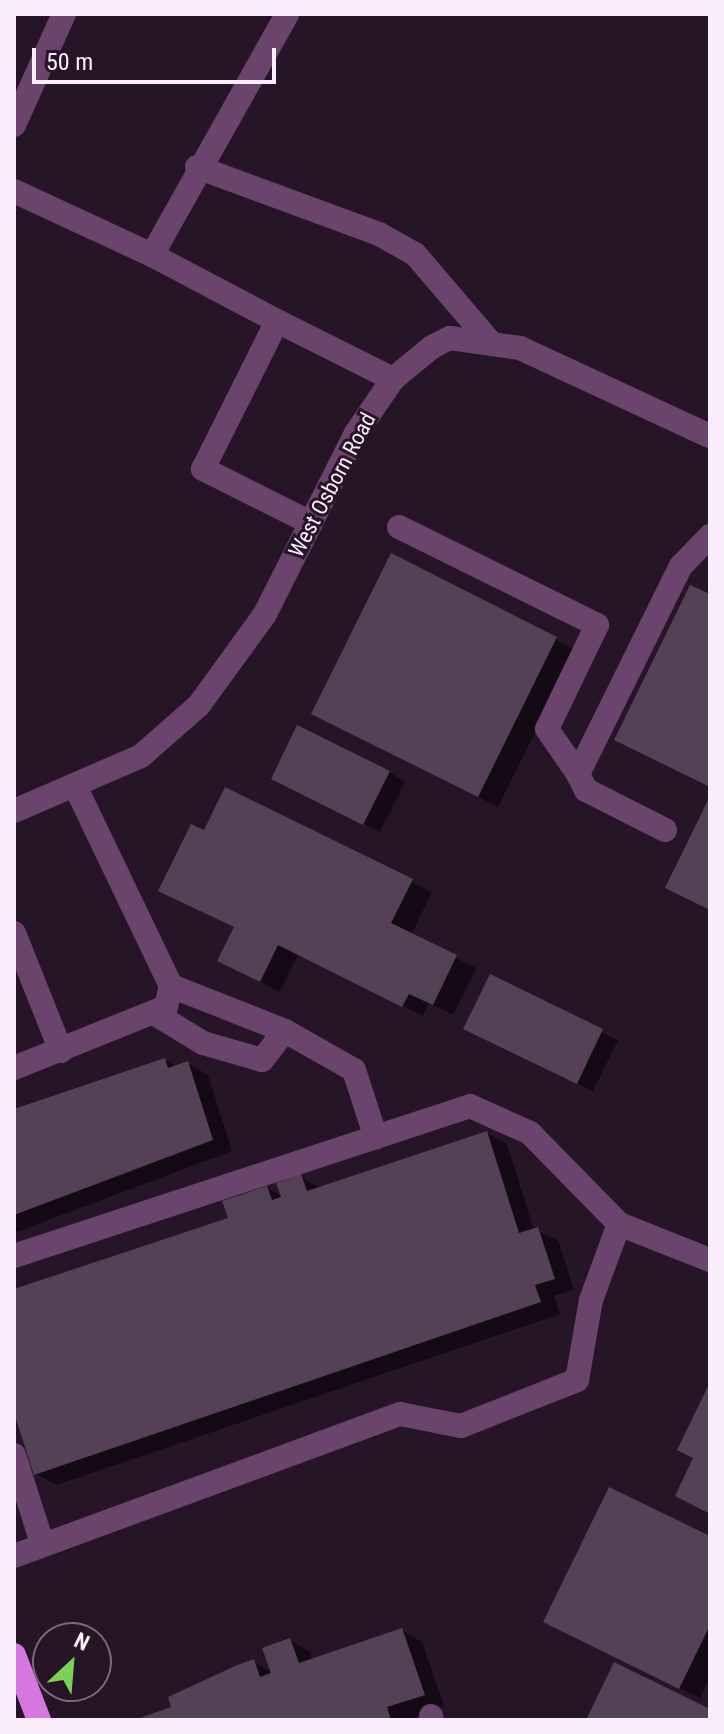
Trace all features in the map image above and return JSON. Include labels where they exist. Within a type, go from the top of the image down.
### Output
[{"type":"highway","points":[[14,1655],[39,1720]]},
{"type":"street","points":[[14,125],[64,14]]},
{"type":"street","points":[[152,255],[197,167],[287,14]]},
{"type":"street","points":[[197,167],[379,234],[415,254],[492,344]]},
{"type":"street","points":[[14,191],[152,255],[393,379]]},
{"type":"street","points":[[277,321],[203,469],[311,523]]},
{"type":"street","name":"West Osborn Road","points":[[14,811],[76,788],[141,756],[199,705],[265,614],[356,433],[393,379],[450,338],[520,348],[710,436]]},
{"type":"street","points":[[399,527],[597,625],[547,729],[586,790],[665,830]]},
{"type":"street","points":[[578,774],[681,566],[710,536]]},
{"type":"street","points":[[14,1068],[157,1015],[166,1007],[171,986],[76,788]]},
{"type":"street","points":[[14,933],[61,1051]]},
{"type":"street","points":[[171,986],[285,1031],[354,1070],[376,1138]]},
{"type":"street","points":[[157,1015],[203,1043],[262,1060],[285,1031]]},
{"type":"street","points":[[14,1256],[470,1106],[530,1133],[619,1224],[710,1260]]},
{"type":"street","points":[[14,1556],[42,1543],[400,1414],[461,1426],[577,1380],[591,1300],[619,1224]]},
{"type":"street","points":[[14,1455],[42,1543]]},
{"type":"building","points":[[391,553],[557,637],[478,797],[311,714]]},
{"type":"building","points":[[690,585],[710,594],[710,787],[614,740]]},
{"type":"building","points":[[297,725],[390,771],[363,825],[271,779]]},
{"type":"building","points":[[225,787],[413,879],[391,923],[457,955],[433,1005],[409,994],[402,1007],[278,945],[260,982],[217,961],[234,927],[158,891],[191,824],[204,830]]},
{"type":"building","points":[[710,796],[710,910],[665,888]]},
{"type":"building","points":[[490,974],[603,1029],[577,1084],[463,1029]]},
{"type":"building","points":[[165,1058],[168,1068],[188,1061],[213,1140],[14,1215],[14,1109]]},
{"type":"building","points":[[487,1131],[519,1233],[538,1227],[555,1279],[535,1285],[541,1302],[34,1475],[14,1413],[14,1289],[228,1218],[222,1201],[267,1186],[272,1200],[281,1197],[276,1183],[301,1174],[307,1191]]},
{"type":"building","points":[[710,1382],[710,1514],[675,1496],[693,1458],[677,1450]]},
{"type":"building","points":[[609,1487],[710,1536],[710,1625],[679,1689],[543,1622]]},
{"type":"building","points":[[402,1628],[425,1695],[387,1707],[391,1720],[135,1720],[171,1707],[168,1697],[254,1659],[260,1677],[271,1673],[262,1648],[290,1638],[299,1663]]},
{"type":"building","points":[[614,1662],[710,1709],[710,1720],[586,1720]]}]
